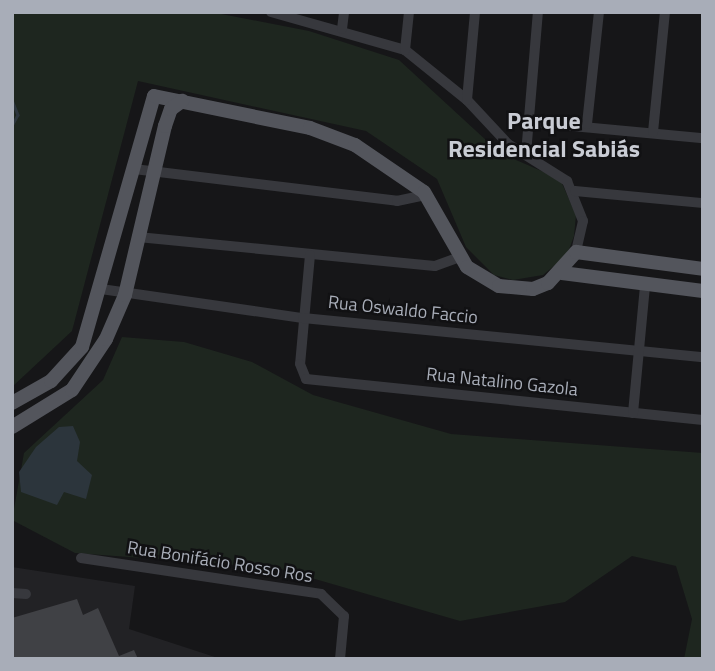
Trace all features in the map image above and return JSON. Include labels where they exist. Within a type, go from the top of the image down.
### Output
[{"type":"main road","points":[[12,403],[51,381],[82,346],[101,289],[134,169],[149,99],[182,101],[330,134],[382,160],[426,195],[460,257],[481,279],[514,288],[533,289],[562,273],[576,252],[646,264],[703,268]]},
{"type":"main road","points":[[12,427],[57,402],[85,376],[125,295],[165,126],[171,109],[182,101]]},
{"type":"main road","points":[[145,114],[159,104],[165,126]]},
{"type":"main road","points":[[645,286],[646,264]]},
{"type":"main road","points":[[562,273],[645,286],[703,291]]},
{"type":"street","points":[[342,29],[344,12]]},
{"type":"street","points":[[405,50],[409,12]]},
{"type":"street","points":[[467,100],[475,12]]},
{"type":"street","points":[[526,154],[538,12]]},
{"type":"street","points":[[587,124],[599,12]]},
{"type":"street","points":[[653,132],[665,12]]},
{"type":"street","points":[[278,13],[342,29],[405,50],[467,100],[508,144],[560,173],[575,191],[583,221],[576,252]]},
{"type":"street","points":[[529,122],[587,124],[703,138]]},
{"type":"street","points":[[134,169],[397,201],[426,195]]},
{"type":"street","points":[[575,191],[703,203]]},
{"type":"street","points":[[138,237],[435,266],[460,257]]},
{"type":"street","points":[[303,318],[310,255]]},
{"type":"street","points":[[633,413],[645,286]]},
{"type":"street","name":"Rua Oswaldo Faccio","points":[[101,289],[125,295],[303,318],[703,357]]},
{"type":"street","name":"Rua Natalino Gazola","points":[[303,318],[300,374],[314,381],[703,420]]},
{"type":"street","name":"Rua Bonifácio Rosso Ros","points":[[81,558],[321,594],[344,616],[340,659]]},
{"type":"street","points":[[12,593],[26,594]]},
{"type":"shaded area","points":[[12,12],[211,12],[309,31],[399,60],[500,153],[560,179],[576,215],[574,236],[567,255],[543,275],[513,280],[494,275],[466,247],[437,179],[366,131],[138,81],[72,331],[12,387]]},
{"type":"shaded area","points":[[122,337],[184,342],[252,362],[313,395],[451,434],[703,453],[703,659],[684,659],[692,619],[676,566],[632,556],[565,602],[460,621],[277,568],[75,553],[12,520],[24,453],[103,380]]},
{"type":"shaded area","points":[[73,426],[80,442],[77,461],[92,475],[86,499],[64,492],[57,505],[21,492],[19,472],[36,447],[59,427]]},
{"type":"shaded area","points":[[12,567],[135,586],[129,629],[221,659],[12,659]]},
{"type":"building","points":[[77,599],[83,615],[98,608],[119,656],[134,650],[138,659],[12,659],[12,618]]},
{"type":"waterway","points":[[12,100],[18,115],[12,126]]},
{"type":"district","name":"Parque Residencial Sabiás","points":[[544,135]]}]
